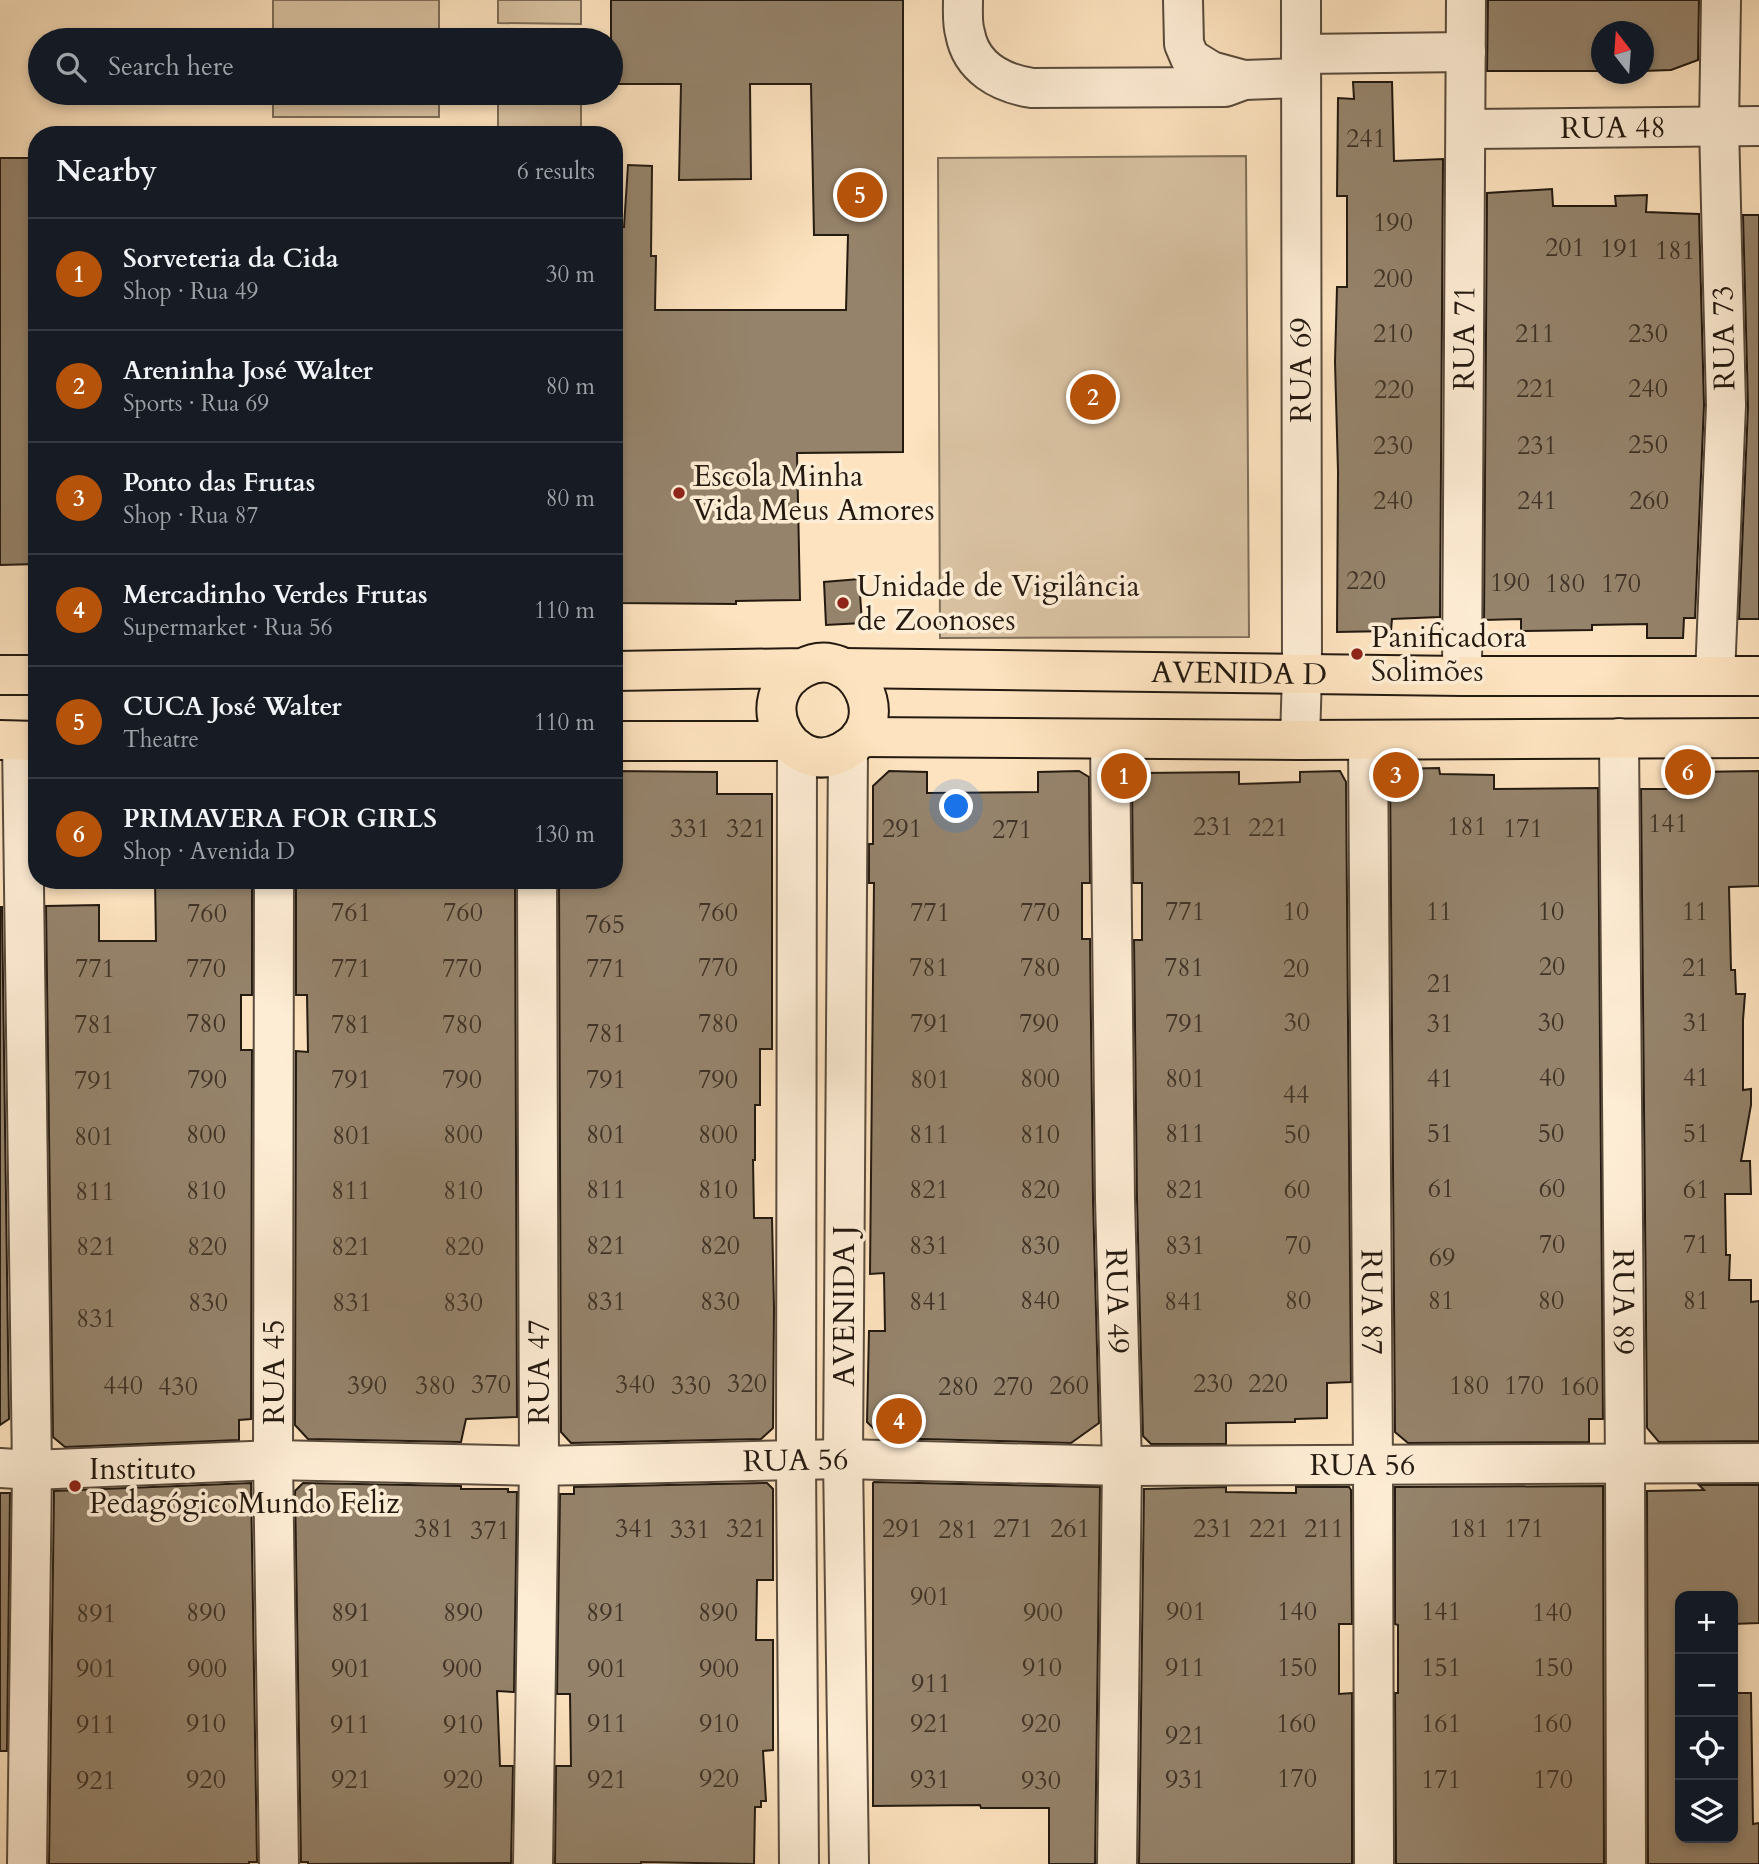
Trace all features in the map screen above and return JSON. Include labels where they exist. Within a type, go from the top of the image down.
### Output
[{"type":"main road","points":[[822,664],[843,668],[860,682],[867,697],[869,714],[865,730],[841,753],[824,757],[807,754],[792,745],[781,733],[776,716],[784,683],[808,665],[822,664]]},
{"type":"main road","points":[[623,671],[803,668]]},
{"type":"main road","name":"AVENIDA D","points":[[843,668],[1462,676],[1759,676]]},
{"type":"main road","points":[[0,676],[28,675]]},
{"type":"main road","points":[[854,743],[1110,739],[1759,738]]},
{"type":"main road","points":[[623,741],[792,745]]},
{"type":"street","points":[[963,0],[964,33],[976,58],[999,79],[1032,88],[1225,87],[1301,66],[1465,52]]},
{"type":"street","points":[[1183,0],[1184,44],[1190,58],[1211,71],[1244,80]]},
{"type":"street","name":"RUA 69","points":[[1300,740],[1301,0]]},
{"type":"street","name":"RUA 71","points":[[1462,676],[1465,0]]},
{"type":"street","name":"RUA 73","points":[[1715,676],[1742,405],[1719,126],[1721,0]]},
{"type":"street","name":"RUA 48","points":[[1466,129],[1759,126]]},
{"type":"street","name":"RUA 89","points":[[1619,738],[1626,1864]]},
{"type":"street","name":"RUA 49","points":[[1110,739],[1115,1199],[1122,1466],[1117,1864]]},
{"type":"street","name":"RUA 87","points":[[1368,740],[1374,1864]]},
{"type":"street","points":[[20,741],[16,1469],[27,1864]]},
{"type":"street","name":"AVENIDA J","points":[[849,1864],[844,1459],[854,743]]},
{"type":"street","name":"AVENIDA J","points":[[792,745],[799,1864]]},
{"type":"street","name":"RUA 45","points":[[274,889],[274,1460],[279,1864]]},
{"type":"street","name":"RUA 47","points":[[533,1864],[540,1466],[537,889]]},
{"type":"street","name":"RUA 56","points":[[16,1469],[274,1460],[540,1466],[844,1459],[1122,1466],[1759,1463]]},
{"type":"shaded area","points":[[273,0],[439,0],[439,28],[273,28]]},
{"type":"shaded area","points":[[498,0],[581,0],[581,24],[498,23]]},
{"type":"shaded area","points":[[273,105],[439,105],[439,117],[273,117]]},
{"type":"shaded area","points":[[498,105],[581,105],[581,126],[498,126]]},
{"type":"shaded area","points":[[1246,156],[1249,637],[940,638],[938,158]]},
{"type":"building","points":[[611,0],[903,0],[903,452],[797,453],[800,600],[736,601],[736,604],[623,603],[623,227],[628,165],[652,166],[651,256],[656,256],[655,310],[846,310],[848,235],[814,235],[811,84],[750,84],[751,179],[679,180],[681,84],[623,84],[623,28],[611,28]]},
{"type":"building","points":[[1488,0],[1699,0],[1698,60],[1671,70],[1654,71],[1654,21],[1591,21],[1591,71],[1487,71]]},
{"type":"building","points":[[1353,82],[1392,82],[1394,161],[1443,159],[1440,617],[1392,619],[1391,631],[1337,632],[1337,287],[1347,287],[1347,196],[1337,196],[1338,98],[1354,99]]},
{"type":"building","points":[[0,158],[28,158],[28,564],[0,565]]},
{"type":"building","points":[[1552,189],[1553,206],[1616,206],[1615,196],[1647,195],[1646,212],[1699,214],[1704,405],[1695,618],[1684,618],[1683,638],[1647,638],[1647,624],[1592,625],[1592,630],[1521,631],[1521,619],[1484,620],[1487,193]]},
{"type":"building","points":[[1743,215],[1759,215],[1759,619],[1739,619],[1748,406]]},
{"type":"building","name":"Unidade de Vigilância de Zoonoses","points":[[859,579],[862,623],[826,625],[824,582]]},
{"type":"building","points":[[1439,768],[1440,774],[1494,775],[1494,789],[1598,788],[1603,1419],[1589,1419],[1589,1442],[1408,1443],[1395,1432],[1390,769]]},
{"type":"building","points":[[623,771],[717,772],[717,794],[772,794],[772,1049],[760,1049],[760,1105],[755,1105],[753,1160],[754,1218],[772,1218],[773,1428],[761,1439],[571,1443],[561,1432],[559,889],[623,889]]},
{"type":"building","points":[[889,771],[927,772],[927,793],[1038,792],[1038,772],[1079,771],[1089,777],[1090,883],[1082,883],[1082,939],[1090,939],[1099,1423],[1071,1443],[884,1438],[867,1422],[869,1331],[885,1331],[884,1273],[870,1274],[874,883],[869,883],[869,844],[873,844],[873,786]]},
{"type":"building","points":[[1340,771],[1346,782],[1351,1382],[1327,1383],[1327,1418],[1295,1419],[1295,1422],[1226,1423],[1226,1444],[1151,1444],[1143,1436],[1134,940],[1142,940],[1142,883],[1133,883],[1132,784],[1142,773],[1239,772],[1239,784],[1300,782],[1300,772]]},
{"type":"building","points":[[1759,771],[1759,886],[1729,887],[1731,970],[1735,970],[1736,994],[1745,994],[1743,1090],[1751,1089],[1751,1105],[1741,1161],[1750,1161],[1751,1194],[1725,1194],[1726,1255],[1730,1255],[1729,1280],[1751,1280],[1751,1302],[1759,1301],[1759,1441],[1659,1442],[1647,1428],[1641,789],[1694,789],[1695,772]]},
{"type":"building","points":[[155,889],[252,889],[252,995],[241,995],[241,1050],[252,1050],[251,1419],[239,1420],[239,1440],[65,1447],[53,1437],[46,906],[99,905],[99,941],[156,941]]},
{"type":"building","points":[[296,889],[515,889],[517,1417],[466,1419],[461,1442],[308,1439],[295,1425],[296,1051],[308,1052],[307,995],[296,995]]},
{"type":"building","points":[[0,907],[9,1419],[0,1425]]},
{"type":"building","points":[[874,1482],[1100,1487],[1095,1864],[1049,1864],[1049,1808],[981,1808],[980,1805],[873,1806]]},
{"type":"building","points":[[251,1483],[257,1862],[49,1864],[54,1491]]},
{"type":"building","points":[[303,1483],[461,1486],[461,1489],[508,1489],[508,1492],[517,1492],[514,1692],[497,1691],[500,1766],[513,1766],[511,1863],[301,1862],[295,1491]]},
{"type":"building","points":[[767,1483],[773,1489],[773,1580],[757,1580],[756,1640],[773,1640],[773,1750],[763,1751],[766,1801],[761,1801],[761,1807],[755,1807],[754,1864],[555,1864],[556,1766],[571,1766],[570,1694],[557,1694],[560,1494],[574,1494],[574,1487]]},
{"type":"building","points":[[1699,1485],[1759,1485],[1759,1623],[1738,1624],[1738,1591],[1675,1591],[1675,1843],[1738,1843],[1738,1693],[1751,1693],[1753,1824],[1759,1823],[1759,1864],[1648,1864],[1647,1491],[1704,1490]]},
{"type":"building","points":[[1603,1486],[1604,1864],[1396,1864],[1395,1693],[1398,1693],[1398,1625],[1395,1624],[1395,1487]]},
{"type":"building","points":[[1226,1487],[1226,1492],[1296,1493],[1296,1487],[1349,1487],[1351,1490],[1352,1624],[1339,1624],[1339,1694],[1352,1693],[1352,1864],[1139,1864],[1144,1489]]},
{"type":"building","points":[[0,1493],[10,1493],[7,1751],[0,1751]]},
{"type":"place","name":"CUCA José Walter","points":[[860,195]]},
{"type":"place","name":"Areninha José Walter","points":[[1093,397]]},
{"type":"place","name":"Escola Minha Vida Meus Amores","points":[[679,493]]},
{"type":"place","name":"Unidade de Vigilância de Zoonoses","points":[[843,603]]},
{"type":"place","name":"Panificadora Solimões","points":[[1357,654]]},
{"type":"place","name":"PRIMAVERA FOR GIRLS","points":[[1688,772]]},
{"type":"place","name":"Ponto das Frutas","points":[[1396,775]]},
{"type":"place","name":"Sorveteria da Cida","points":[[1124,776]]},
{"type":"place","name":"Mercadinho Verdes Frutas","points":[[899,1421]]},
{"type":"place","name":"Instituto PedagógicoMundo Feliz","points":[[75,1486]]}]
